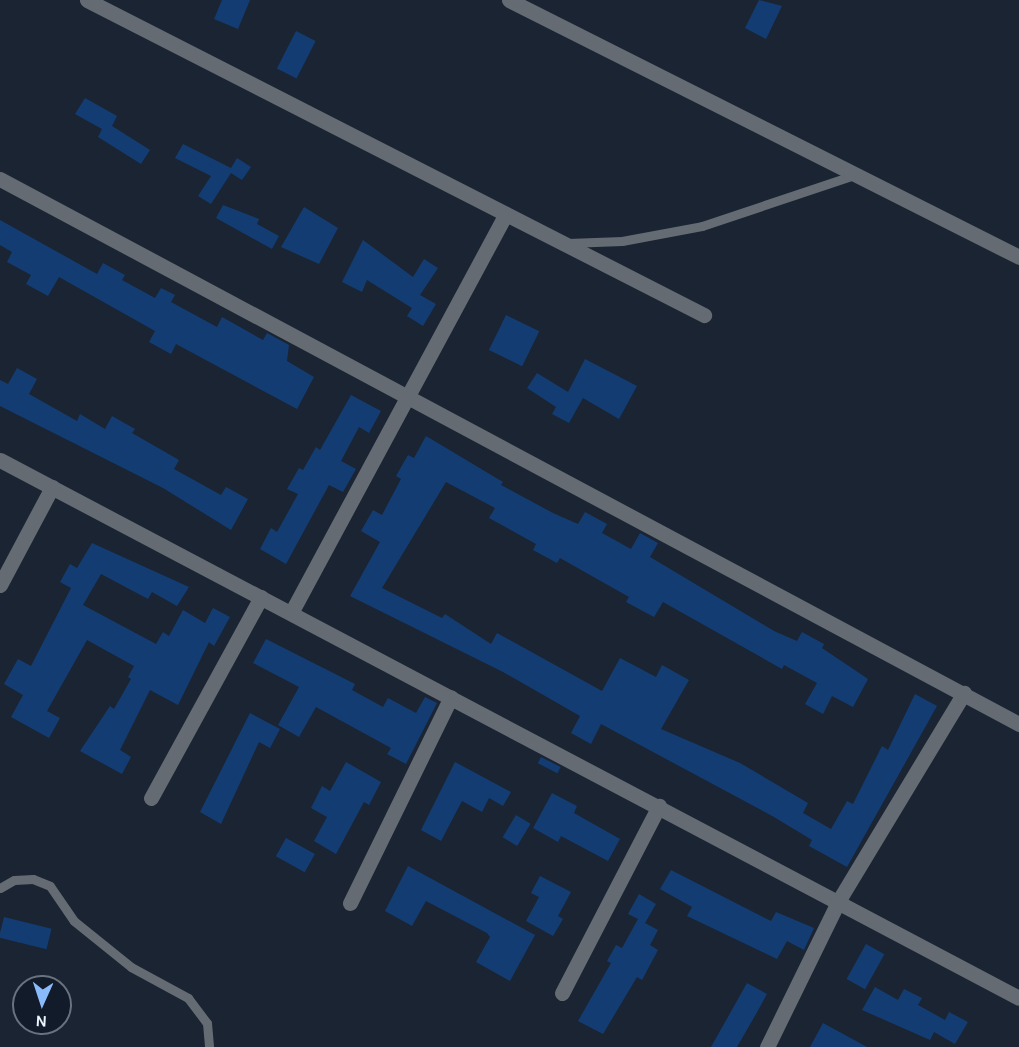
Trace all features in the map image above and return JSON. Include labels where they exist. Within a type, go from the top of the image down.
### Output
[{"type":"street","points":[[87,0],[704,315]]},
{"type":"street","points":[[509,0],[1019,256]]},
{"type":"street","points":[[0,179],[1019,724]]},
{"type":"street","points":[[291,613],[506,214]]},
{"type":"street","points":[[0,460],[839,900],[1019,998]]},
{"type":"street","points":[[0,585],[52,487]]},
{"type":"street","points":[[151,798],[261,597]]},
{"type":"street","points":[[766,1047],[839,900],[964,693]]},
{"type":"street","points":[[350,903],[451,697]]},
{"type":"street","points":[[562,993],[659,806]]},
{"type":"lane","points":[[563,243],[622,242],[702,226],[801,196],[859,174]]},
{"type":"lane","points":[[0,888],[14,880],[33,879],[50,886],[74,921],[131,967],[188,998],[207,1023],[209,1047]]},
{"type":"building","points":[[222,0],[250,0],[238,29],[214,19]]},
{"type":"building","points":[[759,0],[782,6],[766,39],[745,28]]},
{"type":"building","points":[[296,31],[316,41],[297,78],[277,68]]},
{"type":"building","points":[[85,98],[117,116],[112,126],[150,150],[141,164],[98,137],[102,129],[75,114]]},
{"type":"building","points":[[183,144],[231,168],[237,158],[251,167],[242,180],[231,173],[211,204],[198,196],[211,176],[175,158]]},
{"type":"building","points":[[223,205],[259,219],[257,224],[279,236],[272,249],[216,218]]},
{"type":"building","points":[[304,207],[338,228],[319,264],[281,247]]},
{"type":"building","points":[[0,220],[97,274],[103,263],[125,275],[122,280],[155,298],[161,288],[175,295],[171,302],[217,327],[222,317],[263,340],[267,333],[289,345],[287,361],[314,377],[297,409],[176,344],[171,354],[149,342],[155,331],[59,277],[48,296],[26,284],[31,275],[7,262],[12,252],[0,245]]},
{"type":"building","points":[[363,240],[413,277],[424,259],[438,268],[420,295],[436,304],[423,326],[407,316],[412,308],[367,280],[362,292],[342,282]]},
{"type":"building","points":[[506,315],[539,331],[522,366],[489,350]]},
{"type":"building","points":[[585,359],[637,386],[619,419],[583,398],[569,423],[552,414],[556,407],[527,388],[537,373],[568,392]]},
{"type":"building","points":[[17,368],[37,379],[29,394],[77,421],[80,414],[105,429],[112,416],[135,429],[132,433],[179,460],[174,469],[221,495],[226,487],[248,499],[231,530],[163,488],[0,406],[0,380],[8,384]]},
{"type":"building","points":[[351,395],[381,411],[369,433],[359,427],[341,461],[356,469],[343,492],[329,485],[286,564],[260,549],[271,528],[277,532],[298,494],[287,489],[299,468],[303,470],[316,447],[320,450]]},
{"type":"building","points":[[426,436],[503,482],[501,485],[553,513],[578,524],[585,512],[607,524],[602,533],[631,549],[640,533],[658,543],[650,557],[774,631],[797,641],[802,632],[824,644],[822,648],[868,679],[853,707],[832,696],[823,714],[805,704],[817,683],[784,665],[782,669],[663,602],[654,617],[626,602],[629,597],[560,558],[557,563],[533,550],[536,544],[489,518],[495,508],[446,482],[382,588],[442,618],[445,614],[491,644],[497,633],[602,691],[620,658],[656,677],[662,665],[689,680],[661,729],[740,763],[808,803],[803,813],[831,829],[847,801],[853,804],[882,746],[888,750],[915,694],[937,706],[847,867],[809,846],[812,840],[774,817],[601,724],[591,744],[571,733],[580,716],[503,672],[350,596],[380,542],[361,531],[373,510],[382,515],[401,479],[396,476],[408,455],[414,458]]},
{"type":"building","points":[[92,543],[189,587],[177,606],[152,592],[148,599],[101,574],[83,605],[156,644],[163,632],[169,636],[183,610],[205,623],[213,608],[230,617],[214,646],[209,642],[178,705],[150,690],[120,750],[131,757],[122,774],[80,751],[110,706],[114,709],[131,679],[128,677],[134,666],[87,640],[47,711],[60,718],[49,738],[11,717],[23,695],[4,684],[18,659],[31,666],[71,588],[60,582],[70,564],[77,568]]},
{"type":"building","points":[[266,639],[355,684],[352,690],[383,707],[388,698],[416,713],[425,697],[437,703],[406,764],[387,754],[391,748],[316,707],[299,737],[278,725],[299,687],[253,663]]},
{"type":"building","points":[[250,713],[280,729],[270,748],[259,742],[221,824],[200,812]]},
{"type":"building","points":[[541,757],[561,767],[557,773],[538,763]]},
{"type":"building","points":[[346,762],[381,782],[369,805],[364,802],[336,854],[314,841],[327,817],[311,808],[322,786],[330,791]]},
{"type":"building","points":[[455,762],[511,792],[503,806],[489,798],[482,812],[462,801],[441,841],[421,830]]},
{"type":"building","points":[[552,793],[577,806],[574,813],[620,839],[608,861],[561,836],[558,842],[533,828]]},
{"type":"building","points":[[516,815],[531,824],[517,846],[503,837]]},
{"type":"building","points":[[286,838],[315,854],[305,872],[276,856]]},
{"type":"building","points":[[408,866],[535,935],[510,981],[476,962],[490,937],[487,933],[426,901],[412,926],[385,911]]},
{"type":"building","points":[[671,870],[771,921],[776,912],[814,928],[804,950],[787,941],[777,959],[687,916],[692,907],[660,889]]},
{"type":"building","points":[[540,876],[571,892],[558,916],[563,919],[553,936],[526,921],[539,897],[531,893]]},
{"type":"building","points":[[639,894],[656,904],[645,923],[658,930],[650,945],[658,950],[642,980],[637,977],[603,1034],[578,1021],[611,963],[607,961],[616,945],[622,948],[638,919],[628,914]]},
{"type":"building","points":[[4,917],[52,929],[46,949],[0,938]]},
{"type":"building","points":[[866,944],[884,954],[865,989],[847,979]]},
{"type":"building","points":[[747,983],[767,994],[756,1014],[737,1047],[711,1047]]},
{"type":"building","points":[[875,987],[898,1000],[904,989],[922,998],[918,1005],[945,1020],[949,1012],[968,1022],[955,1044],[934,1032],[930,1040],[862,1010]]},
{"type":"building","points":[[823,1023],[867,1047],[810,1047]]}]
